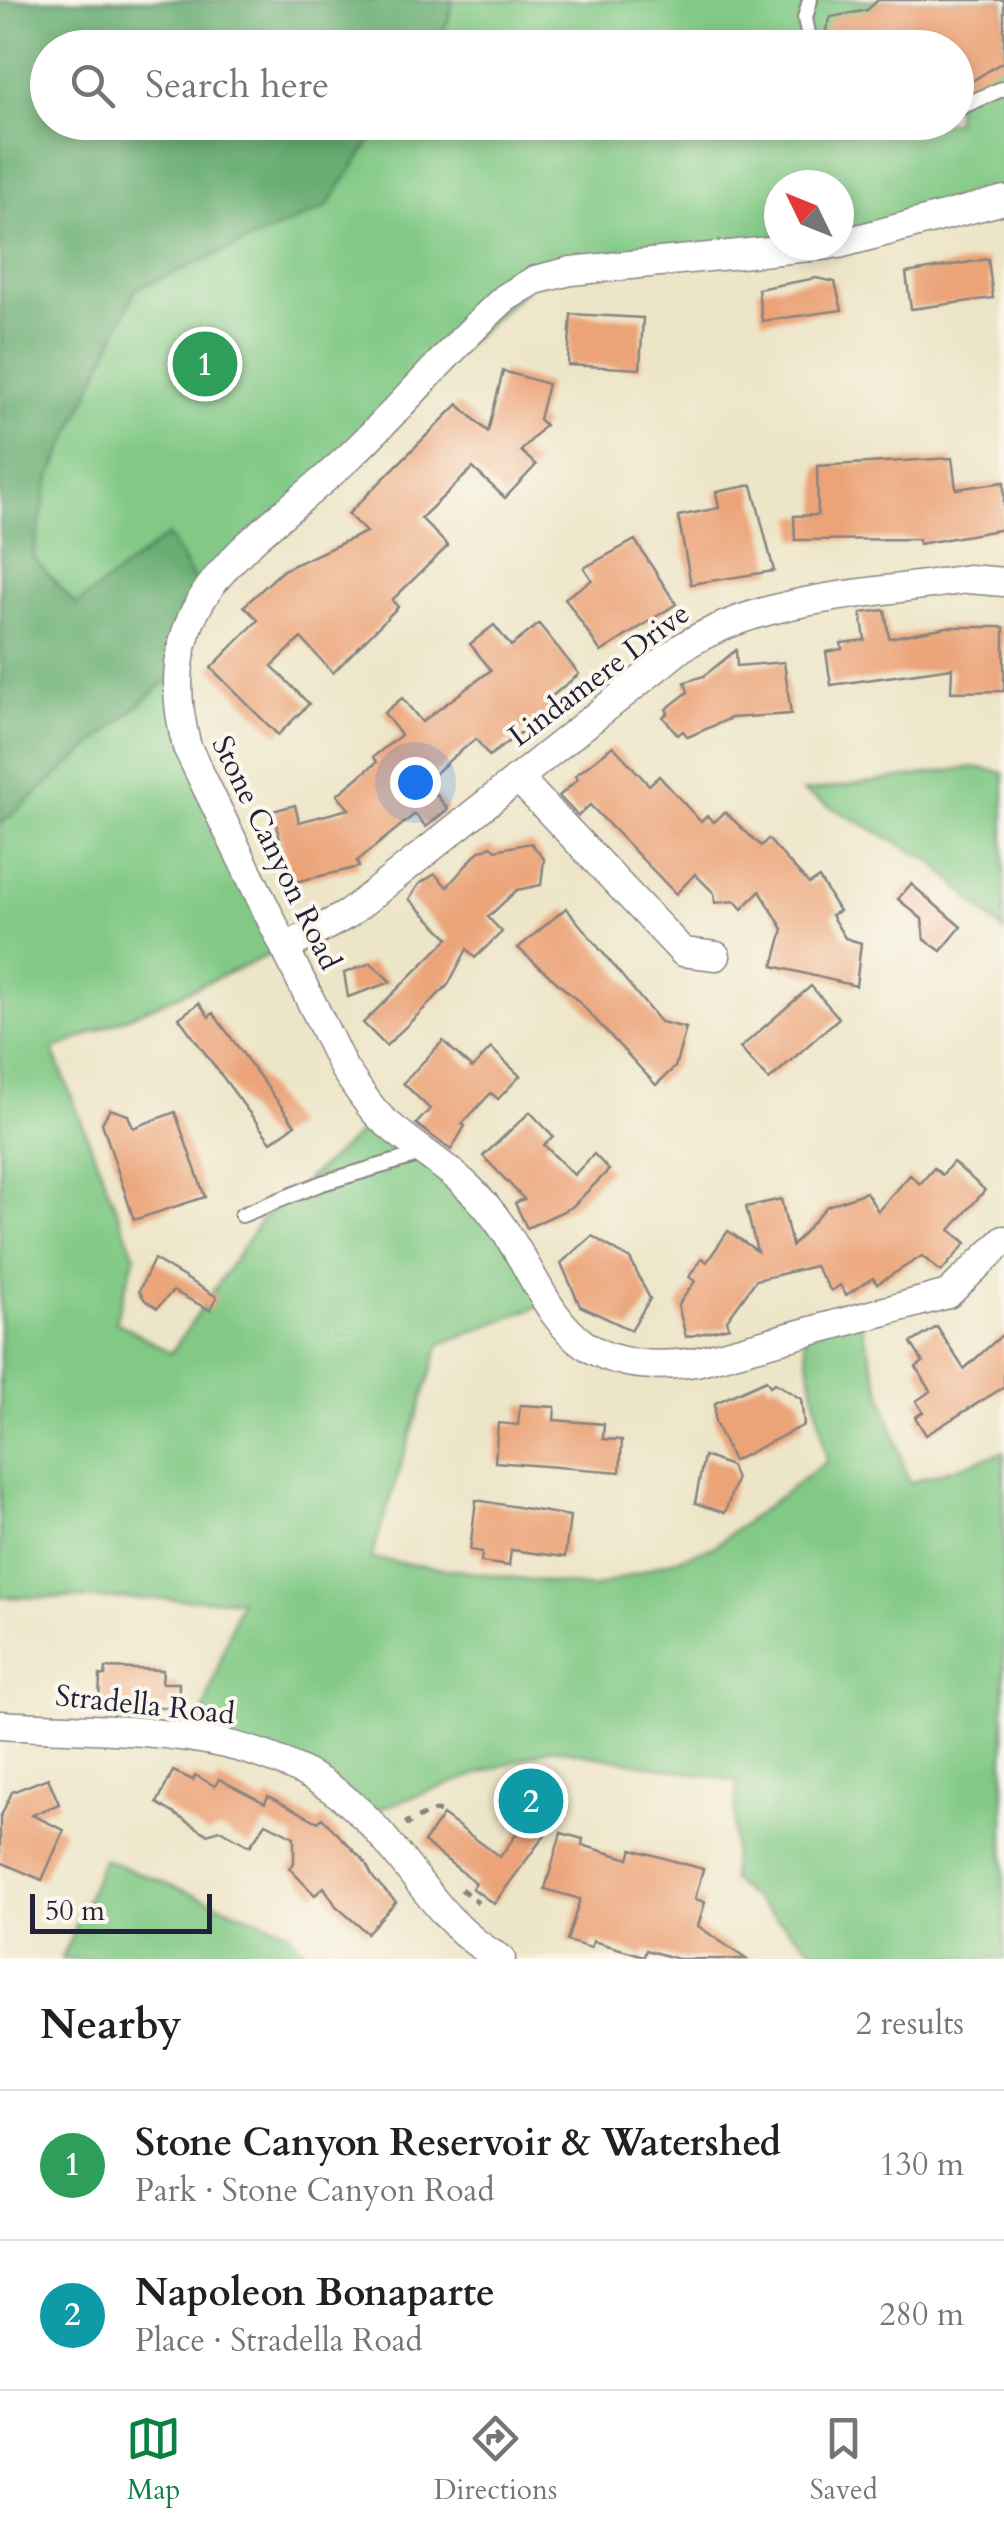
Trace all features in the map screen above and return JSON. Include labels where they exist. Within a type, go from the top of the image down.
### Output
[{"type":"street","points":[[854,240],[1004,200]]},
{"type":"street","name":"Stone Canyon Road","points":[[764,252],[571,271],[535,280],[505,298],[349,456],[231,556],[202,592],[185,628],[176,673],[178,712],[187,746],[344,1069],[378,1116],[468,1187],[505,1234],[556,1318],[581,1344],[614,1362],[660,1367],[696,1362],[948,1294],[1004,1240]]},
{"type":"street","name":"Lindamere Drive","points":[[285,948],[348,914],[681,648],[749,613],[968,579],[1004,582]]},
{"type":"street","points":[[518,778],[683,952],[716,956]]},
{"type":"street","name":"Stradella Road","points":[[0,1725],[215,1740],[288,1765],[362,1814],[444,1914],[501,1959]]},
{"type":"lane","points":[[808,30],[806,18],[810,0]]},
{"type":"lane","points":[[974,101],[1004,88]]},
{"type":"lane","points":[[242,1215],[322,1183],[425,1152]]},
{"type":"path","points":[[407,1822],[429,1812],[447,1812]]},
{"type":"path","points":[[473,1910],[482,1896]]},
{"type":"green space","points":[[0,0],[1004,0],[1004,200],[854,240],[854,170],[764,170],[764,247],[535,280],[202,593],[191,575],[0,740]]},
{"type":"green space","points":[[0,0],[453,0],[443,30],[30,30],[30,140],[372,140],[326,208],[136,289],[48,483],[33,557],[76,605],[168,535],[202,593],[176,673],[0,825]]},
{"type":"green space","points":[[176,673],[178,712],[285,948],[53,1050],[135,1256],[115,1321],[171,1353],[261,1220],[379,1116],[469,1187],[547,1303],[440,1344],[371,1559],[593,1588],[713,1547],[827,1461],[803,1333],[859,1318],[909,1483],[1004,1452],[1004,1959],[825,1959],[731,1880],[737,1781],[552,1748],[362,1815],[340,1796],[195,1738],[240,1600],[0,1597],[0,825]]},
{"type":"green space","points":[[975,767],[1004,773],[1004,932],[933,862],[803,792]]},
{"type":"green space","points":[[103,1859],[288,1931],[310,1959],[62,1959]]},
{"type":"building","points":[[878,0],[1004,0],[1004,61],[974,80],[974,30],[826,30],[831,17],[867,10]]},
{"type":"building","points":[[988,259],[993,298],[911,309],[906,273]]},
{"type":"building","points":[[816,278],[835,282],[842,310],[762,321],[758,289]]},
{"type":"building","points":[[571,314],[643,318],[640,369],[568,365]]},
{"type":"building","points":[[503,371],[548,384],[539,419],[545,425],[521,451],[536,465],[505,498],[473,468],[421,518],[448,546],[392,600],[398,607],[333,673],[301,638],[272,666],[309,704],[278,735],[211,668],[258,620],[244,606],[283,570],[366,532],[348,514],[458,404],[488,432]]},
{"type":"building","points":[[952,458],[956,489],[1004,482],[1004,529],[919,544],[919,539],[795,540],[794,516],[818,515],[817,466]]},
{"type":"building","points":[[752,485],[774,571],[691,584],[678,516],[719,508],[716,492]]},
{"type":"building","points":[[635,540],[676,604],[601,652],[565,598],[592,580],[584,568]]},
{"type":"building","points":[[885,610],[889,638],[947,627],[1004,627],[1004,691],[951,692],[952,668],[831,685],[826,652],[842,649],[841,643],[865,640],[861,613]]},
{"type":"building","points":[[539,624],[579,674],[546,701],[553,709],[489,756],[476,739],[426,782],[448,809],[426,827],[415,814],[357,861],[359,867],[291,883],[273,811],[295,805],[299,822],[349,809],[337,795],[377,762],[373,757],[401,735],[384,713],[402,698],[422,722],[491,670],[470,644],[494,625],[511,646]]},
{"type":"building","points":[[736,650],[737,666],[784,662],[791,714],[731,718],[688,737],[683,731],[678,735],[663,717],[668,713],[666,709],[688,692],[685,682],[704,676]]},
{"type":"building","points":[[613,746],[649,785],[659,776],[701,822],[707,816],[714,822],[725,812],[761,846],[768,839],[809,884],[819,878],[839,911],[831,915],[845,938],[861,943],[856,986],[773,966],[783,929],[760,891],[742,909],[735,901],[715,903],[714,893],[695,874],[676,894],[590,805],[578,816],[559,796],[578,779],[575,776]]},
{"type":"building","points":[[531,843],[544,859],[541,885],[517,890],[488,917],[502,932],[475,958],[467,949],[448,985],[386,1046],[363,1023],[449,938],[409,899],[419,884],[435,874],[447,887],[478,852],[491,846],[496,850]]},
{"type":"building","points":[[911,884],[961,927],[941,951],[924,939],[922,919],[898,899]]},
{"type":"building","points":[[566,908],[660,1022],[686,1028],[675,1067],[656,1085],[578,1001],[518,948]]},
{"type":"building","points":[[371,963],[391,982],[348,997],[344,973]]},
{"type":"building","points":[[811,986],[839,1018],[769,1080],[740,1048]]},
{"type":"building","points":[[199,1003],[209,1017],[213,1013],[295,1125],[271,1142],[179,1018]]},
{"type":"building","points":[[443,1041],[472,1068],[491,1048],[520,1076],[498,1099],[491,1093],[462,1124],[465,1126],[451,1150],[416,1124],[430,1109],[403,1083]]},
{"type":"building","points":[[110,1109],[128,1115],[133,1128],[175,1112],[205,1197],[134,1220],[102,1123]]},
{"type":"building","points":[[530,1112],[553,1136],[544,1145],[574,1175],[594,1154],[609,1170],[572,1207],[527,1228],[515,1203],[524,1199],[483,1156]]},
{"type":"building","points":[[953,1162],[985,1190],[950,1230],[966,1243],[941,1272],[922,1256],[877,1284],[873,1278],[846,1295],[840,1285],[831,1291],[815,1266],[756,1280],[727,1320],[729,1327],[686,1337],[678,1305],[695,1281],[689,1277],[702,1258],[707,1262],[728,1231],[757,1251],[746,1207],[781,1199],[792,1246],[827,1206],[866,1192],[878,1211],[910,1175],[920,1184],[934,1168],[942,1175]]},
{"type":"building","points":[[592,1236],[630,1259],[650,1299],[631,1330],[580,1306],[561,1263]]},
{"type":"building","points":[[154,1259],[217,1297],[210,1310],[173,1291],[157,1308],[145,1300],[139,1291]]},
{"type":"building","points":[[937,1327],[964,1369],[1004,1333],[1004,1387],[926,1435],[915,1417],[923,1412],[916,1401],[931,1391],[916,1367],[923,1362],[911,1343]]},
{"type":"building","points":[[766,1380],[770,1386],[775,1383],[801,1399],[804,1425],[733,1461],[715,1422],[715,1403]]},
{"type":"building","points":[[520,1405],[555,1407],[554,1420],[604,1424],[603,1439],[622,1440],[620,1472],[495,1462],[498,1423],[518,1425]]},
{"type":"building","points":[[704,1456],[731,1466],[736,1480],[725,1513],[695,1503]]},
{"type":"building","points":[[476,1500],[570,1516],[565,1557],[511,1550],[509,1566],[481,1562],[482,1552],[470,1550]]},
{"type":"building","points":[[106,1668],[163,1670],[162,1683],[179,1683],[178,1708],[99,1704],[100,1675],[105,1676]]},
{"type":"building","points":[[173,1771],[193,1780],[195,1775],[215,1786],[219,1779],[265,1803],[268,1796],[318,1822],[322,1818],[365,1862],[374,1879],[396,1902],[367,1933],[336,1906],[324,1887],[315,1895],[289,1868],[294,1863],[294,1837],[266,1823],[250,1846],[220,1830],[207,1834],[157,1803]]},
{"type":"building","points":[[48,1778],[59,1804],[32,1815],[64,1830],[42,1880],[0,1862],[0,1818],[12,1792]]},
{"type":"building","points":[[443,1815],[500,1857],[528,1818],[547,1832],[494,1904],[472,1888],[476,1883],[424,1842]]},
{"type":"building","points":[[561,1833],[583,1839],[582,1845],[629,1859],[632,1849],[703,1869],[695,1899],[705,1902],[698,1926],[746,1959],[678,1959],[646,1950],[644,1956],[593,1941],[591,1948],[567,1941],[580,1899],[545,1889]]},
{"type":"place","name":"Stone Canyon Reservoir & Watershed","points":[[205,364]]},
{"type":"place","name":"Napoleon Bonaparte","points":[[531,1801]]}]
